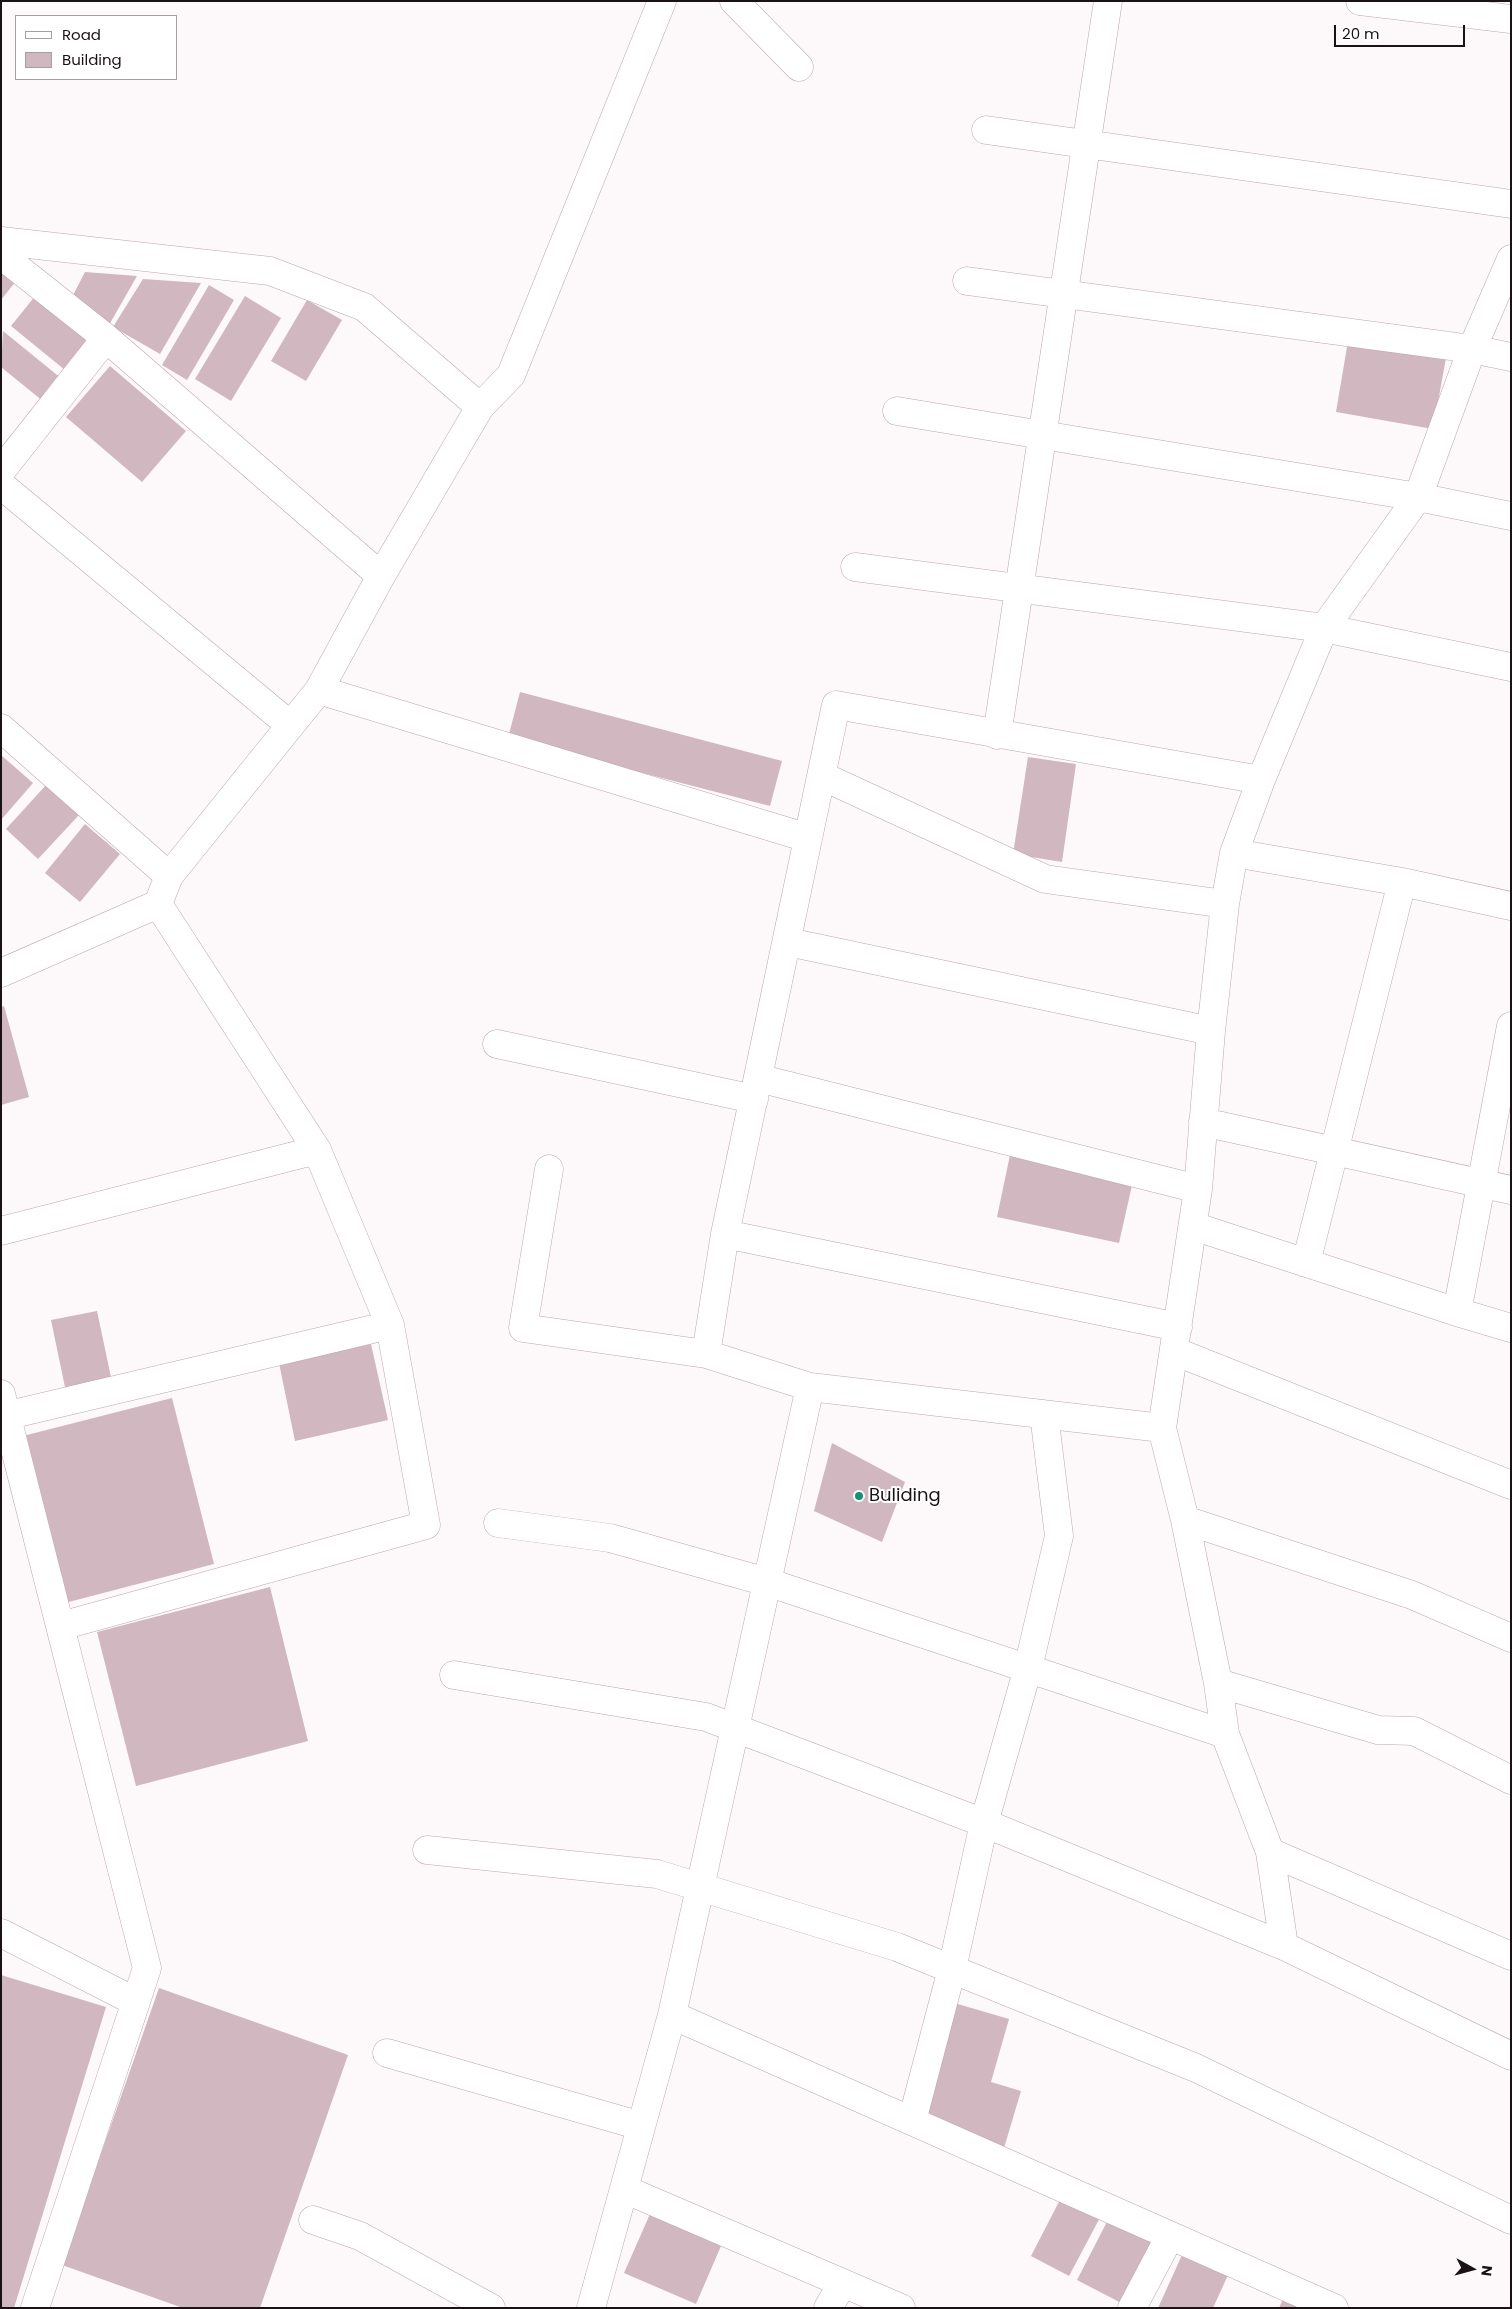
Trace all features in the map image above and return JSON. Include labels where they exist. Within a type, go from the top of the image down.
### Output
[{"type":"street","points":[[1,973],[158,904],[169,876],[319,690],[381,576],[480,408],[511,375],[662,1]]},
{"type":"street","points":[[734,1],[799,66]]},
{"type":"street","points":[[997,735],[1108,1]]},
{"type":"street","points":[[1360,1],[1511,19]]},
{"type":"street","points":[[986,130],[1511,204]]},
{"type":"street","points":[[1,241],[270,271],[364,307],[480,408]]},
{"type":"street","points":[[1,255],[106,338],[381,576]]},
{"type":"street","points":[[1284,1946],[1270,1852],[1225,1734],[1218,1683],[1185,1520],[1162,1428],[1198,1189],[1211,1031],[1225,904],[1234,853],[1261,780],[1324,628],[1418,497],[1472,349],[1511,259]]},
{"type":"street","points":[[967,281],[1472,349],[1511,357]]},
{"type":"street","points":[[1,472],[106,338]]},
{"type":"street","points":[[897,411],[1418,497],[1511,516]]},
{"type":"street","points":[[1,485],[290,726]]},
{"type":"street","points":[[855,568],[1324,628],[1511,667]]},
{"type":"street","points":[[319,690],[808,838]]},
{"type":"street","points":[[706,1354],[725,1234],[788,942],[836,705],[997,735],[1261,780]]},
{"type":"street","points":[[1,728],[169,876]]},
{"type":"street","points":[[822,776],[1045,879],[1225,904]]},
{"type":"street","points":[[1234,853],[1402,882],[1511,906]]},
{"type":"street","points":[[1306,1263],[1402,882]]},
{"type":"street","points":[[61,1626],[426,1525],[390,1325],[317,1150],[158,904]]},
{"type":"street","points":[[788,942],[1211,1031]]},
{"type":"street","points":[[1457,1312],[1511,1026]]},
{"type":"street","points":[[497,1044],[756,1088],[1198,1189]]},
{"type":"street","points":[[1203,1122],[1511,1190]]},
{"type":"street","points":[[1,1231],[317,1150]]},
{"type":"street","points":[[549,1169],[522,1328],[706,1354],[810,1387],[1162,1428]]},
{"type":"street","points":[[1193,1226],[1511,1328]]},
{"type":"street","points":[[725,1234],[1176,1339],[1511,1485]]},
{"type":"street","points":[[35,2308],[147,1968],[61,1626],[3,1409],[390,1325]]},
{"type":"street","points":[[591,2308],[672,2015],[810,1387]]},
{"type":"street","points":[[912,2121],[952,1969],[984,1823],[1028,1668],[1059,1536],[1044,1414]]},
{"type":"street","points":[[1185,1520],[1412,1595],[1511,1638]]},
{"type":"street","points":[[498,1523],[610,1538],[767,1582],[1225,1734]]},
{"type":"street","points":[[454,1675],[706,1717],[984,1823],[1284,1946],[1511,2056]]},
{"type":"street","points":[[1218,1683],[1378,1730],[1414,1731],[1511,1780]]},
{"type":"street","points":[[427,1850],[657,1874],[896,1946],[1196,2068],[1511,2220]]},
{"type":"street","points":[[1270,1852],[1511,1956]]},
{"type":"street","points":[[1,1933],[136,2002]]},
{"type":"street","points":[[672,2015],[1334,2308]]},
{"type":"street","points":[[387,2053],[642,2126]]},
{"type":"street","points":[[624,2189],[901,2308]]},
{"type":"street","points":[[313,2220],[360,2236],[491,2308]]},
{"type":"street","points":[[1132,2308],[1170,2236]]},
{"type":"street","points":[[828,2308],[843,2283]]},
{"type":"building","points":[[1,270],[16,281],[1,300]]},
{"type":"building","points":[[85,272],[137,276],[109,325],[69,303]]},
{"type":"building","points":[[143,279],[201,283],[160,354],[113,327]]},
{"type":"building","points":[[209,285],[234,300],[187,380],[162,365]]},
{"type":"building","points":[[36,295],[90,338],[65,370],[11,326]]},
{"type":"building","points":[[245,296],[281,318],[231,401],[195,379]]},
{"type":"building","points":[[307,300],[342,320],[306,381],[271,361]]},
{"type":"building","points":[[3,331],[62,379],[44,402],[1,367]]},
{"type":"building","points":[[1348,341],[1446,358],[1433,429],[1336,412]]},
{"type":"building","points":[[110,366],[186,431],[142,482],[66,417]]},
{"type":"building","points":[[520,692],[782,761],[770,806],[508,738]]},
{"type":"building","points":[[1,755],[33,783],[1,820]]},
{"type":"building","points":[[1028,757],[1076,764],[1062,862],[1013,854]]},
{"type":"building","points":[[47,784],[79,815],[38,859],[6,829]]},
{"type":"building","points":[[85,824],[120,854],[80,902],[45,873]]},
{"type":"building","points":[[4,1006],[29,1097],[1,1105],[1,1007]]},
{"type":"building","points":[[1010,1155],[1133,1181],[1119,1243],[997,1217]]},
{"type":"building","points":[[97,1311],[112,1382],[66,1392],[51,1320]]},
{"type":"building","points":[[371,1344],[388,1420],[295,1441],[279,1363]]},
{"type":"building","points":[[172,1398],[214,1564],[65,1603],[23,1436]]},
{"type":"building","name":"Buliding","points":[[832,1443],[905,1482],[882,1542],[814,1511]]},
{"type":"building","points":[[270,1587],[308,1741],[136,1786],[97,1632]]},
{"type":"building","points":[[1,1975],[106,2007],[14,2308],[1,2308]]},
{"type":"building","points":[[159,1988],[348,2055],[260,2308],[183,2308],[62,2265]]},
{"type":"building","points":[[951,2002],[1009,2019],[991,2082],[1021,2091],[1004,2148],[920,2110]]},
{"type":"building","points":[[1064,2192],[1103,2212],[1069,2276],[1031,2256]]},
{"type":"building","points":[[1112,2212],[1162,2238],[1127,2306],[1077,2280]]},
{"type":"building","points":[[650,2214],[721,2246],[696,2304],[624,2273]]},
{"type":"building","points":[[1182,2255],[1228,2275],[1213,2308],[1158,2308]]},
{"type":"building","points":[[1284,2297],[1304,2308],[1279,2308]]},
{"type":"place","name":"Buliding","points":[[859,1496]]}]
